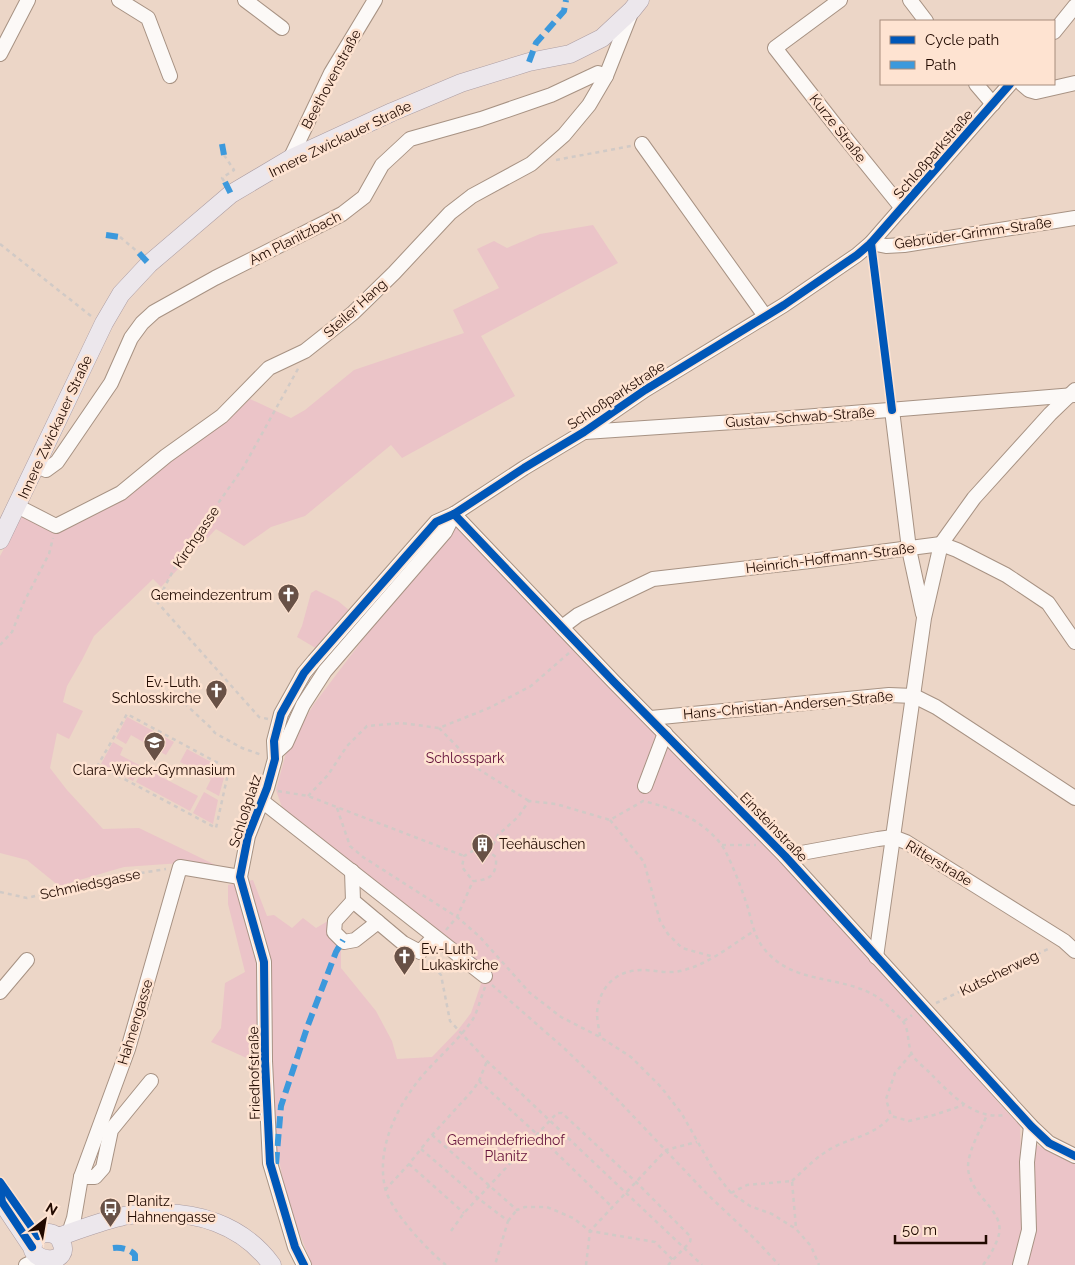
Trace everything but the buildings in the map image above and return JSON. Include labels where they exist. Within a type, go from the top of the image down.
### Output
[{"type":"main road","name":"Innere Zwickauer Straße","points":[[0,540],[104,324],[121,294],[149,264],[232,194],[290,159],[392,112],[461,83],[529,62],[570,54],[602,38],[636,5]]},
{"type":"main road","points":[[0,1182],[34,1252]]},
{"type":"main road","points":[[0,1189],[2,1202],[34,1252],[47,1264],[59,1263],[63,1249],[61,1240],[63,1235]]},
{"type":"main road","points":[[34,1252],[48,1233],[63,1235],[121,1216],[160,1213],[190,1214],[220,1223],[244,1237],[266,1256],[272,1265]]},
{"type":"street","points":[[0,54],[26,0]]},
{"type":"street","points":[[119,0],[148,18],[170,76]]},
{"type":"street","points":[[245,0],[282,28]]},
{"type":"street","name":"Beethovenstraße","points":[[290,159],[331,73],[375,0]]},
{"type":"street","name":"Kurze Straße","points":[[840,0],[775,48],[902,208]]},
{"type":"street","points":[[910,0],[925,20]]},
{"type":"street","name":"Steiler Hang","points":[[56,526],[121,493],[166,456],[222,416],[269,368],[309,348],[375,293],[450,213],[472,196],[531,164],[564,135],[589,105],[606,76],[636,5]]},
{"type":"street","points":[[1055,31],[1075,6]]},
{"type":"street","name":"Am Planitzbach","points":[[37,466],[46,470],[57,462],[111,382],[131,338],[142,323],[154,312],[215,278],[342,214],[364,197],[382,165],[410,139],[481,119],[551,95],[598,73],[606,76]]},
{"type":"street","points":[[1023,85],[1029,90],[1036,92],[1075,83]]},
{"type":"street","points":[[977,85],[993,104]]},
{"type":"street","name":"Schloßparkstraße","points":[[275,756],[274,741],[278,723],[289,700],[314,661],[436,522],[454,514],[524,468],[584,432],[645,390],[765,316],[857,255],[871,243],[1009,85]]},
{"type":"street","points":[[642,144],[765,316]]},
{"type":"street","name":"Gebrüder-Grimm-Straße","points":[[871,243],[886,246],[904,245],[1075,218]]},
{"type":"street","points":[[876,957],[924,618],[941,544],[974,498],[1050,414],[1074,393]]},
{"type":"street","name":"Gustav-Schwab-Straße","points":[[584,432],[892,410],[1074,393]]},
{"type":"street","points":[[892,410],[909,548],[924,618]]},
{"type":"street","points":[[17,506],[56,526]]},
{"type":"street","name":"Schloßparkstraße","points":[[275,756],[286,743],[303,705],[325,671],[446,532],[454,514]]},
{"type":"street","name":"Einsteinstraße","points":[[454,514],[614,682],[785,856],[1030,1126],[1049,1143],[1075,1156]]},
{"type":"street","name":"Heinrich-Hoffmann-Straße","points":[[562,627],[578,615],[653,579],[941,544],[1006,575],[1048,603],[1075,642]]},
{"type":"street","name":"Hans-Christian-Andersen-Straße","points":[[651,718],[889,695],[914,696],[936,707],[1075,798]]},
{"type":"street","points":[[645,786],[665,734]]},
{"type":"street","name":"Schloßplatz","points":[[240,878],[248,836],[268,793],[275,756]]},
{"type":"street","points":[[268,793],[352,871],[485,976]]},
{"type":"street","name":"Ritterstraße","points":[[785,856],[878,839],[893,838],[906,842],[1064,941],[1075,951]]},
{"type":"street","points":[[180,867],[240,878]]},
{"type":"street","name":"Hahnengasse","points":[[63,1235],[74,1218],[81,1177],[128,1049],[180,867]]},
{"type":"street","points":[[352,871],[353,901],[335,921],[334,932],[344,942],[356,940],[378,922]]},
{"type":"street","name":"Friedhofstraße","points":[[240,878],[264,962],[265,1061],[270,1163],[295,1247],[304,1265]]},
{"type":"street","points":[[353,901],[403,943],[420,952],[434,937]]},
{"type":"street","points":[[0,992],[27,960]]},
{"type":"street","points":[[81,1177],[95,1178],[103,1168],[111,1130],[151,1081]]},
{"type":"street","points":[[1020,1265],[1028,1230],[1027,1162],[1030,1126]]},
{"type":"path","points":[[546,151],[554,160],[642,144]]},
{"type":"path","points":[[224,155],[234,170],[222,178],[225,182]]},
{"type":"path","points":[[120,237],[139,253]]},
{"type":"path","points":[[0,244],[92,317]]},
{"type":"path","points":[[0,645],[12,632],[24,602],[49,554],[56,526]]},
{"type":"path","points":[[308,796],[328,775],[347,746],[367,726],[401,723],[439,728],[489,708],[531,686],[579,644]]},
{"type":"path","points":[[191,692],[182,701],[215,733],[242,748],[275,756]]},
{"type":"path","points":[[228,769],[216,828],[98,765],[127,714],[228,769],[232,776]]},
{"type":"path","points":[[439,728],[480,770],[529,801],[556,804],[610,820],[644,862],[660,920],[668,934],[682,948],[714,957]]},
{"type":"path","points":[[268,793],[308,796],[464,856]]},
{"type":"path","points":[[489,852],[498,835],[518,817],[529,801]]},
{"type":"path","points":[[610,820],[643,801],[684,814],[705,827],[722,845],[746,900],[754,930],[762,946],[785,968],[844,984],[875,995],[904,1021],[909,1035],[911,1054],[951,1096],[987,1115],[968,1163],[969,1175],[978,1192],[999,1219],[1000,1235],[983,1265]]},
{"type":"path","points":[[337,808],[350,846],[457,917],[479,936],[530,993],[561,1017],[600,1037],[631,1057],[661,1087],[682,1114],[714,1172],[731,1193],[750,1206],[772,1214],[796,1228],[811,1246],[819,1265]]},
{"type":"path","points":[[722,845],[754,846],[769,840]]},
{"type":"path","points":[[476,849],[489,852],[496,857],[496,868],[490,877],[473,881],[462,867],[464,856],[476,849]]},
{"type":"path","points":[[434,937],[441,935],[457,917],[473,881]]},
{"type":"path","points":[[600,1037],[597,1014],[600,996],[611,981],[624,972],[640,970],[678,972],[706,963],[754,930]]},
{"type":"path","points":[[420,952],[442,975],[450,1021],[460,1034],[702,1265]]},
{"type":"path","points":[[446,1265],[415,1236],[396,1209],[385,1190],[383,1160],[388,1133],[400,1108],[415,1085],[473,1018],[487,981],[565,1049],[616,1098],[708,1195],[755,1239],[779,1265]]},
{"type":"path","points":[[891,1116],[886,1099],[895,1073],[911,1054]]},
{"type":"path","points":[[385,1190],[479,1081],[487,1061]]},
{"type":"path","points":[[479,1081],[538,1134],[612,1208]]},
{"type":"path","points":[[891,1116],[909,1121],[934,1116],[964,1104]]},
{"type":"path","points":[[450,1231],[464,1213],[491,1186],[556,1113],[562,1113],[636,1182],[691,1237],[690,1242],[668,1265]]},
{"type":"path","points":[[731,1193],[747,1185],[792,1181],[816,1159],[836,1146],[883,1125],[891,1116]]},
{"type":"path","points":[[432,1135],[517,1210]]},
{"type":"path","points":[[586,1265],[590,1231],[666,1150],[697,1142]]},
{"type":"path","points":[[421,1149],[479,1199],[508,1221]]},
{"type":"path","points":[[409,1164],[464,1213]]},
{"type":"path","points":[[792,1181],[796,1228]]},
{"type":"path","points":[[495,1265],[508,1221],[517,1210],[525,1207],[547,1207],[573,1218],[590,1231],[655,1242],[673,1260]]},
{"type":"green space","points":[[593,225],[618,263],[481,336],[515,396],[402,458],[391,445],[305,516],[271,527],[244,546],[216,529],[161,587],[153,579],[94,636],[67,686],[63,702],[83,711],[69,739],[57,733],[50,768],[67,790],[103,829],[139,828],[230,872],[181,863],[124,867],[59,886],[27,860],[0,853],[0,556],[23,514],[52,532],[63,528],[120,495],[227,421],[250,399],[291,418],[305,410],[354,370],[464,333],[453,310],[499,288],[477,249],[494,241],[507,248],[540,234]]},
{"type":"green space","name":"Schlosspark","points":[[456,525],[577,654],[778,858],[1020,1125],[1023,1241],[1014,1265],[312,1265],[287,1201],[280,1165],[271,1134],[268,1063],[251,1060],[211,1042],[221,1028],[225,983],[245,972],[228,904],[228,885],[253,880],[267,916],[274,915],[292,928],[303,918],[316,928],[328,921],[341,927],[341,968],[376,1011],[392,1041],[397,1059],[432,1057],[458,1030],[471,1013],[482,981],[284,813],[276,790],[287,749],[314,704],[395,597]]},
{"type":"green space","points":[[316,590],[338,601],[350,611],[319,650],[297,637],[311,593]]},
{"type":"green space","points":[[127,717],[174,742],[166,755],[131,735],[126,744],[116,738]]},
{"type":"green space","points":[[113,742],[123,748],[120,755],[141,766],[133,781],[101,764]]},
{"type":"green space","points":[[187,749],[226,770],[219,796],[206,789],[211,779],[180,762]]},
{"type":"green space","points":[[144,768],[198,796],[190,811],[136,782]]},
{"type":"green space","points":[[204,792],[218,800],[213,824],[193,813]]},
{"type":"green space","points":[[1033,1143],[1075,1162],[1075,1265],[1025,1265]]},
{"type":"marked path","points":[[529,62],[536,43],[564,11],[566,0]]},
{"type":"marked path","points":[[222,144],[224,155]]},
{"type":"marked path","points":[[225,182],[231,194]]},
{"type":"marked path","points":[[106,235],[120,237]]},
{"type":"marked path","points":[[139,253],[149,264]]},
{"type":"marked path","points":[[276,1164],[281,1106],[308,1025],[336,952],[343,940]]},
{"type":"marked path","points":[[113,1248],[131,1251],[135,1255],[135,1264]]},
{"type":"cycle path","points":[[304,1265],[295,1247],[270,1163],[265,1061],[264,962],[240,877],[248,836],[267,788],[275,759],[274,741],[281,714],[304,673],[436,522],[454,514],[524,468],[584,432],[645,390],[784,305],[857,255],[871,243],[1009,85]]},
{"type":"cycle path","points":[[871,243],[892,410]]},
{"type":"cycle path","points":[[454,514],[614,682],[785,856],[1031,1126],[1049,1143],[1075,1156]]},
{"type":"cycle path","points":[[0,1182],[38,1236]]},
{"type":"cycle path","points":[[0,1189],[2,1202],[32,1247]]},
{"type":"place","name":"Gemeindezentrum","points":[[288,614]]},
{"type":"place","name":"Ev.-Luth. Schlosskirche","points":[[217,709]]},
{"type":"place","name":"Clara-Wieck-Gymnasium","points":[[154,761]]},
{"type":"place","name":"Teehäuschen","points":[[483,863]]},
{"type":"place","name":"Ev.-Luth. Lukaskirche","points":[[405,976]]},
{"type":"place","name":"Planitz, Hahnengasse","points":[[111,1228]]},
{"type":"park label","name":"Gemeindefriedhof Planitz","points":[[506,1148]]}]
